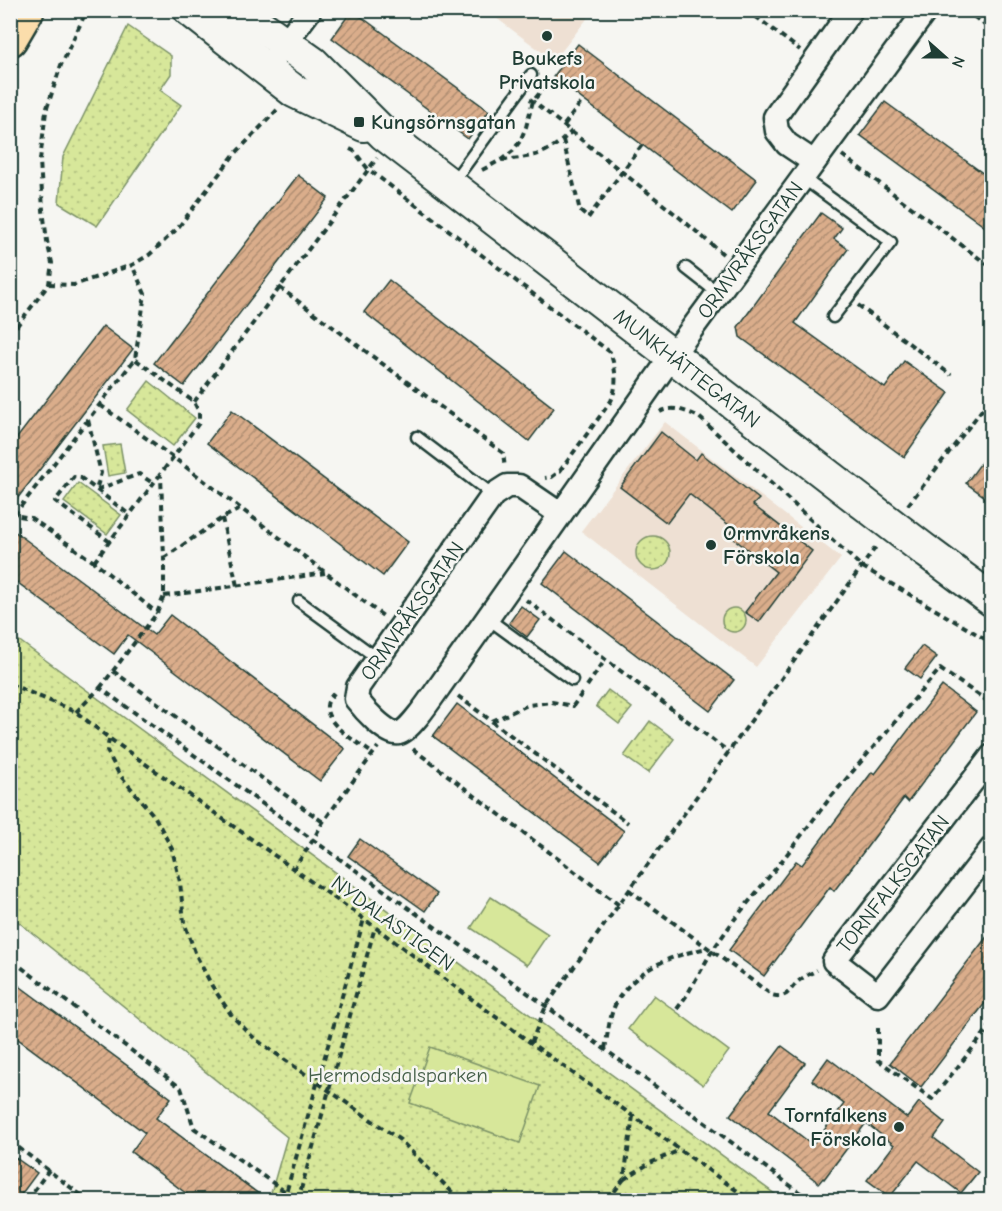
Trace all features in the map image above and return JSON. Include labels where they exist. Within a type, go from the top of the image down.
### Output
[{"type":"highway","points":[[10,39],[27,10]]},
{"type":"main road","name":"MUNKHÄTTEGATAN","points":[[238,10],[313,63],[387,136]]},
{"type":"main road","name":"MUNKHÄTTEGATAN","points":[[179,14],[265,69],[294,91],[387,136],[464,179],[672,356],[992,600]]},
{"type":"street","points":[[265,69],[310,10]]},
{"type":"street","name":"ORMVRÅKSGATAN","points":[[808,170],[777,130],[775,117],[851,10]]},
{"type":"street","name":"ORMVRÅKSGATAN","points":[[499,480],[358,687],[356,699],[364,711],[391,733],[399,733],[408,728],[442,683],[718,292],[926,10]]},
{"type":"street","points":[[499,480],[519,486],[560,514]]},
{"type":"street","name":"TORNFALKSGATAN","points":[[991,758],[834,961],[878,995],[992,848]]},
{"type":"lane","points":[[464,179],[531,75]]},
{"type":"lane","points":[[808,170],[891,242],[833,317]]},
{"type":"lane","points":[[686,268],[718,292]]},
{"type":"lane","points":[[417,437],[499,480]]},
{"type":"lane","points":[[299,601],[377,658]]},
{"type":"lane","points":[[487,618],[572,680]]},
{"type":"path","points":[[10,335],[49,284],[52,263],[43,210],[40,160],[46,111],[60,65],[87,10]]},
{"type":"path","points":[[159,10],[179,14]]},
{"type":"path","points":[[747,10],[815,61]]},
{"type":"path","points":[[966,10],[992,31]]},
{"type":"path","points":[[464,179],[501,160],[513,151],[526,127],[533,101],[549,82]]},
{"type":"path","points":[[49,284],[74,285],[132,265],[154,251],[177,229],[233,156],[294,91]]},
{"type":"path","points":[[519,91],[572,131],[738,266]]},
{"type":"path","points":[[564,125],[583,100]]},
{"type":"path","points":[[501,160],[523,158],[546,152],[572,131]]},
{"type":"path","points":[[194,402],[368,168],[387,136]]},
{"type":"path","points":[[563,140],[580,211],[588,218],[642,145]]},
{"type":"path","points":[[344,145],[354,152],[368,168],[610,352],[615,364],[616,390],[611,401],[560,471],[552,477],[543,479]]},
{"type":"path","points":[[842,155],[992,268]]},
{"type":"path","points":[[132,265],[145,294],[135,359],[12,513],[31,518],[94,562],[157,613]]},
{"type":"path","points":[[279,287],[503,453],[499,480]]},
{"type":"path","points":[[848,298],[951,375]]},
{"type":"path","points":[[94,562],[200,423],[200,412],[194,402],[135,359]]},
{"type":"path","points":[[616,390],[652,418],[662,410],[669,409],[689,412],[699,417],[861,566],[992,643]]},
{"type":"path","points":[[903,511],[992,397]]},
{"type":"path","points":[[99,405],[174,458],[399,628]]},
{"type":"path","points":[[88,420],[101,473],[96,490]]},
{"type":"path","points":[[96,490],[139,474],[154,484]]},
{"type":"path","points":[[76,712],[100,688],[157,613],[164,596],[161,475]]},
{"type":"path","points":[[110,542],[55,501],[74,477],[81,478],[130,515]]},
{"type":"path","points":[[164,558],[222,518],[240,509]]},
{"type":"path","points":[[222,518],[237,586]]},
{"type":"path","points":[[531,1043],[546,1006],[882,538]]},
{"type":"path","points":[[164,596],[326,573]]},
{"type":"path","points":[[509,587],[729,752]]},
{"type":"path","points":[[492,721],[528,705],[552,702],[573,706],[605,660]]},
{"type":"path","points":[[677,1009],[687,995],[710,950],[830,798],[940,669],[992,704]]},
{"type":"path","points":[[113,670],[323,822]]},
{"type":"path","points":[[442,683],[628,823]]},
{"type":"path","name":"NYDALASTIGEN","points":[[10,684],[76,712],[750,1200]]},
{"type":"path","points":[[100,688],[546,1006],[810,1200]]},
{"type":"path","points":[[334,693],[326,708],[330,719],[372,753]]},
{"type":"path","points":[[292,870],[372,753],[391,733],[619,905]]},
{"type":"path","points":[[109,738],[107,751],[119,774],[155,817],[172,849],[180,882],[184,922],[196,955],[212,986],[232,1016],[255,1039],[400,1140],[460,1200]]},
{"type":"path","points":[[629,890],[772,995],[778,997],[786,995],[792,991],[798,981],[834,961]]},
{"type":"path","points":[[284,1200],[364,919]]},
{"type":"path","points":[[10,951],[13,961],[181,1088],[194,1128],[298,1200],[375,927]]},
{"type":"path","points":[[604,1049],[616,1000],[631,982],[668,958],[710,950]]},
{"type":"path","points":[[878,1028],[878,1060],[932,1099],[992,1024]]},
{"type":"path","points":[[624,1179],[633,1116]]},
{"type":"path","points":[[10,1141],[86,1200]]},
{"type":"path","points":[[608,1200],[624,1179],[650,1163],[680,1149]]},
{"type":"path","points":[[27,1200],[49,1170]]},
{"type":"shaded area","name":"Boukefs Privatskola","points":[[487,11],[593,11],[554,61]]},
{"type":"shaded area","name":"Ormvråkens Förskola","points":[[665,422],[841,558],[756,667],[581,531]]},
{"type":"green space","points":[[128,26],[171,56],[171,74],[160,90],[181,105],[97,226],[59,203],[63,157]]},
{"type":"green space","points":[[149,381],[195,418],[173,446],[127,410]]},
{"type":"green space","points":[[120,444],[125,473],[108,476],[103,446]]},
{"type":"green space","points":[[78,483],[121,515],[107,534],[64,502]]},
{"type":"green space","points":[[653,536],[665,541],[670,553],[665,565],[653,570],[641,565],[636,553],[641,541]]},
{"type":"green space","points":[[734,608],[742,612],[746,620],[742,628],[734,632],[726,628],[722,620],[726,612]]},
{"type":"green space","name":"Hermodsdalsparken","points":[[10,634],[783,1200],[269,1200],[287,1137],[11,916]]},
{"type":"green space","points":[[608,690],[632,708],[619,724],[596,706]]},
{"type":"green space","points":[[650,721],[674,739],[648,773],[624,756]]},
{"type":"green space","points":[[491,897],[548,934],[527,965],[471,928]]},
{"type":"green space","points":[[654,995],[729,1051],[703,1085],[628,1029]]},
{"type":"green space","points":[[430,1047],[540,1086],[520,1143],[410,1103]]},
{"type":"building","points":[[352,10],[489,111],[468,139],[332,38]]},
{"type":"building","points":[[578,44],[757,180],[732,213],[553,77]]},
{"type":"building","points":[[885,102],[992,180],[992,232],[860,135]]},
{"type":"building","points":[[298,175],[328,198],[184,386],[154,363]]},
{"type":"building","points":[[821,213],[842,228],[834,239],[848,249],[795,323],[885,388],[904,361],[949,393],[904,457],[740,337],[738,327]]},
{"type":"building","points":[[389,280],[554,408],[529,441],[364,312]]},
{"type":"building","points":[[103,326],[133,349],[10,508],[10,447]]},
{"type":"building","points":[[232,410],[408,542],[383,576],[207,443]]},
{"type":"building","points":[[661,432],[696,460],[701,453],[759,499],[753,505],[812,551],[759,622],[745,612],[776,572],[729,535],[734,529],[689,494],[667,523],[620,487]]},
{"type":"building","points":[[992,448],[992,502],[966,483]]},
{"type":"building","points":[[10,528],[154,635],[170,615],[345,749],[320,781],[128,635],[114,654],[10,577]]},
{"type":"building","points":[[566,551],[734,680],[710,711],[542,583]]},
{"type":"building","points":[[521,606],[540,620],[527,637],[509,623]]},
{"type":"building","points":[[922,646],[937,657],[920,679],[905,668]]},
{"type":"building","points":[[942,686],[976,712],[908,802],[904,798],[834,891],[830,887],[764,976],[729,950],[796,861],[802,865],[872,772],[875,774]]},
{"type":"building","points":[[457,704],[624,831],[600,862],[433,736]]},
{"type":"building","points":[[360,839],[437,894],[425,911],[348,856]]},
{"type":"building","points":[[992,930],[992,994],[921,1087],[890,1063]]},
{"type":"building","points":[[10,979],[171,1098],[156,1118],[267,1200],[195,1200],[131,1152],[145,1133],[10,1033]]},
{"type":"building","points":[[782,1046],[805,1063],[769,1111],[813,1145],[844,1104],[812,1080],[828,1058],[907,1118],[919,1102],[945,1123],[934,1138],[978,1172],[961,1193],[918,1161],[890,1197],[867,1180],[894,1145],[866,1123],[819,1183],[730,1115]]},
{"type":"building","points":[[10,1154],[37,1173],[17,1200],[10,1200]]},
{"type":"place","name":"Boukefs Privatskola","points":[[547,36]]},
{"type":"place","name":"Kungsörnsgatan","points":[[359,122]]},
{"type":"place","name":"Ormvråkens Förskola","points":[[711,545]]},
{"type":"place","name":"Tornfalkens Förskola","points":[[899,1127]]}]
